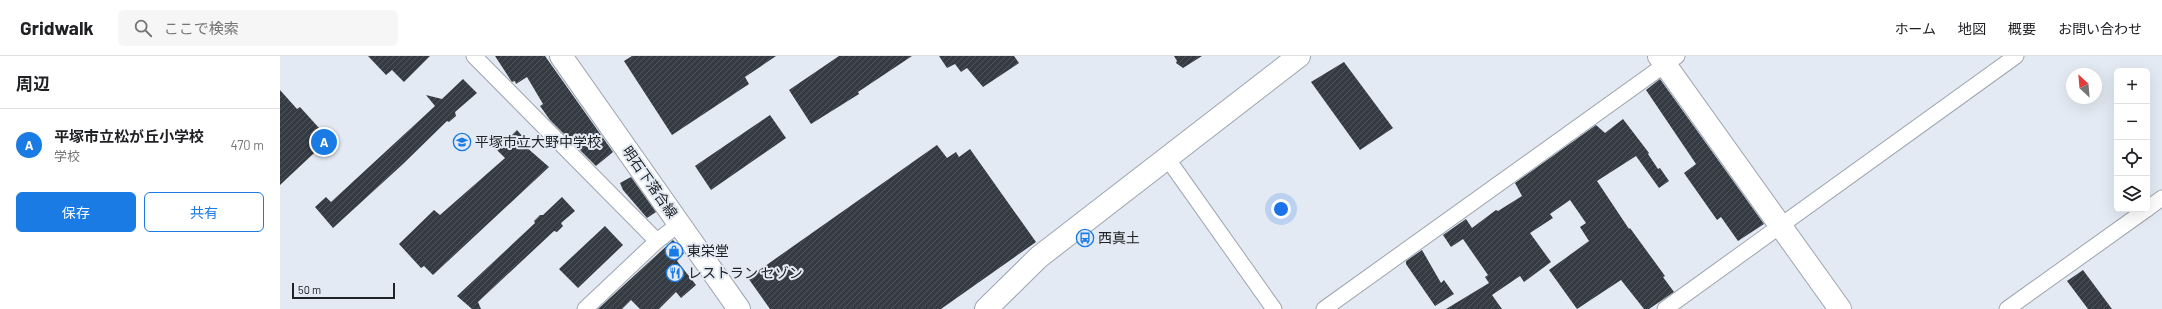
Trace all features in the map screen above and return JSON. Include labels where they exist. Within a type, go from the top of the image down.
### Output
[{"type":"street","points":[[474,56],[657,240]]},
{"type":"street","name":"明石下落合線","points":[[561,56],[739,309]]},
{"type":"street","points":[[986,309],[1039,257],[1299,56]]},
{"type":"street","points":[[1665,309],[2016,56]]},
{"type":"street","points":[[1324,309],[1667,59],[1781,226],[1840,309]]},
{"type":"street","points":[[1167,158],[1274,309]]},
{"type":"street","points":[[2150,207],[2162,198]]},
{"type":"street","points":[[2007,309],[2143,212]]},
{"type":"street","points":[[585,309],[657,240],[679,224]]},
{"type":"building","points":[[368,56],[430,56],[404,82],[392,70],[386,75]]},
{"type":"building","points":[[495,56],[545,56],[613,152],[596,166],[550,120],[540,106],[543,104],[527,77],[516,84],[515,81],[512,82]]},
{"type":"building","points":[[632,56],[776,56],[745,77],[749,84],[672,135],[624,61]]},
{"type":"building","points":[[839,56],[912,56],[858,92],[859,94],[811,124],[789,90]]},
{"type":"building","points":[[939,56],[1014,56],[1019,63],[983,87],[967,68],[961,72],[955,64],[947,68]]},
{"type":"building","points":[[1174,56],[1202,56],[1183,68],[1176,63],[1177,61]]},
{"type":"building","points":[[1344,62],[1393,128],[1360,150],[1311,82]]},
{"type":"building","points":[[463,79],[477,93],[455,112],[456,116],[449,122],[447,121],[403,164],[333,228],[315,207],[326,197],[331,202],[435,106],[426,95],[442,99]]},
{"type":"building","points":[[1660,79],[1764,224],[1738,241],[1721,217],[1717,220],[1684,173],[1696,164],[1646,90]]},
{"type":"building","points":[[280,90],[297,109],[300,107],[329,139],[280,185]]},
{"type":"building","points":[[770,115],[786,138],[711,190],[695,166]]},
{"type":"building","points":[[1623,119],[1649,153],[1648,154],[1658,169],[1660,168],[1669,181],[1659,188],[1636,156],[1597,181],[1629,229],[1630,228],[1665,276],[1663,277],[1674,292],[1649,309],[1644,309],[1621,280],[1577,309],[1549,270],[1589,241],[1580,227],[1586,223],[1570,200],[1550,214],[1553,218],[1530,233],[1551,262],[1524,282],[1520,276],[1492,295],[1502,309],[1446,309],[1489,283],[1485,277],[1488,275],[1463,239],[1451,247],[1443,235],[1466,219],[1472,228],[1496,210],[1498,211],[1522,196],[1515,183],[1596,125],[1605,133]]},
{"type":"building","points":[[517,130],[528,143],[525,146],[549,167],[433,275],[424,266],[421,268],[399,244],[434,210],[440,215],[505,158],[497,150]]},
{"type":"building","points":[[937,145],[947,158],[956,152],[959,157],[970,149],[1036,242],[941,309],[770,309],[748,278]]},
{"type":"building","points":[[631,177],[656,212],[647,218],[623,190],[620,183]]},
{"type":"building","points":[[562,197],[575,211],[561,223],[563,226],[557,232],[554,231],[478,302],[481,309],[472,309],[457,296],[535,223],[534,221],[540,215],[543,215]]},
{"type":"building","points":[[605,226],[623,245],[578,288],[559,269]]},
{"type":"building","points":[[673,240],[684,253],[677,261],[696,285],[681,298],[676,292],[659,309],[640,309],[631,300],[622,309],[598,309]]},
{"type":"building","points":[[1422,250],[1441,283],[1444,280],[1454,294],[1435,306],[1406,264],[1406,261]]},
{"type":"building","points":[[2083,270],[2112,309],[2088,309],[2067,281]]},
{"type":"place","name":"平塚市立松が丘小学校","points":[[324,142]]},
{"type":"place","name":"平塚市立大野中学校","points":[[462,142]]},
{"type":"place","name":"西真土","points":[[1085,238]]},
{"type":"place","name":"東栄堂","points":[[674,251]]},
{"type":"place","name":"レストラン セゾン","points":[[675,273]]}]
